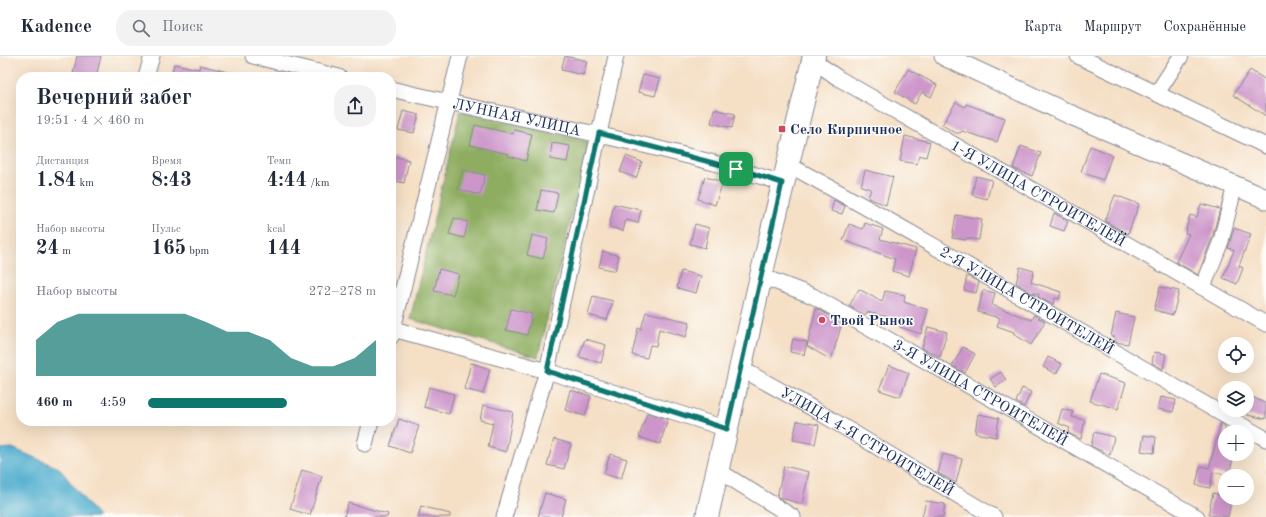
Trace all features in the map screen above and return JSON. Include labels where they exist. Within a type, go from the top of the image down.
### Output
[{"type":"main road","points":[[708,517],[761,276],[814,58]]},
{"type":"street","points":[[147,72],[152,56]]},
{"type":"street","points":[[253,56],[318,72]]},
{"type":"street","points":[[396,317],[460,56]]},
{"type":"street","points":[[504,517],[547,371],[616,56]]},
{"type":"street","points":[[1078,56],[1266,146]]},
{"type":"street","points":[[1157,93],[1182,56]]},
{"type":"street","points":[[948,57],[1069,114],[1266,199]]},
{"type":"street","name":"1-Я УЛИЦА СТРОИТЕЛЕЙ","points":[[814,58],[838,78],[1266,324]]},
{"type":"street","name":"ЛУННАЯ УЛИЦА","points":[[396,90],[449,103],[599,133],[748,172],[785,173]]},
{"type":"street","name":"2-Я УЛИЦА СТРОИТЕЛЕЙ","points":[[785,173],[897,225],[1141,369],[1266,439]]},
{"type":"street","points":[[1202,287],[1221,241],[1235,185]]},
{"type":"street","name":"3-Я УЛИЦА СТРОИТЕЛЕЙ","points":[[761,276],[813,296],[1197,517]]},
{"type":"street","points":[[396,334],[547,371],[727,429]]},
{"type":"street","name":"УЛИЦА 4-Я СТРОИТЕЛЕЙ","points":[[740,368],[812,408],[994,517]]},
{"type":"street","points":[[365,444],[370,426]]},
{"type":"street","points":[[718,471],[793,517]]},
{"type":"green space","points":[[460,111],[589,142],[538,357],[410,319]]},
{"type":"water","points":[[12,448],[59,468],[98,517],[0,517],[0,449]]},
{"type":"building","points":[[77,56],[101,56],[97,72],[73,72]]},
{"type":"building","points":[[565,56],[587,61],[583,75],[561,70]]},
{"type":"building","points":[[174,64],[199,69],[200,65],[228,72],[172,72]]},
{"type":"building","points":[[908,69],[937,85],[931,97],[922,92],[915,104],[895,92]]},
{"type":"building","points":[[1250,70],[1266,80],[1266,116],[1233,95]]},
{"type":"building","points":[[643,75],[660,79],[655,96],[638,92]]},
{"type":"building","points":[[956,102],[965,107],[966,104],[1005,118],[997,142],[962,131],[960,133],[956,133],[942,125]]},
{"type":"building","points":[[714,109],[735,114],[732,128],[711,123]]},
{"type":"building","points":[[403,111],[419,115],[414,133],[398,130]]},
{"type":"building","points":[[475,125],[513,134],[514,130],[532,134],[526,161],[508,156],[508,154],[470,145]]},
{"type":"building","points":[[905,136],[930,142],[926,157],[919,155],[917,164],[900,161]]},
{"type":"building","points":[[552,143],[570,146],[567,162],[550,159]]},
{"type":"building","points":[[1021,146],[1041,153],[1032,176],[1013,168]]},
{"type":"building","points":[[1090,146],[1112,155],[1103,180],[1081,172]]},
{"type":"building","points":[[626,156],[642,162],[636,178],[620,172]]},
{"type":"building","points":[[396,157],[409,160],[404,183],[396,181]]},
{"type":"building","points":[[463,170],[485,175],[480,195],[458,189]]},
{"type":"building","points":[[865,170],[893,177],[886,205],[868,198],[871,189],[861,186]]},
{"type":"building","points":[[976,176],[992,180],[987,199],[972,195]]},
{"type":"building","points":[[705,177],[723,182],[715,205],[698,199]]},
{"type":"building","points":[[541,190],[558,193],[554,213],[537,210]]},
{"type":"building","points":[[1115,195],[1139,204],[1128,234],[1105,221]]},
{"type":"building","points":[[834,200],[845,206],[842,214],[831,211]]},
{"type":"building","points":[[614,204],[641,210],[638,223],[626,220],[623,231],[609,227]]},
{"type":"building","points":[[1201,204],[1220,209],[1212,238],[1198,275],[1176,262],[1189,234],[1185,233],[1190,215],[1197,217]]},
{"type":"building","points":[[1054,213],[1068,221],[1064,231],[1050,226]]},
{"type":"building","points":[[956,215],[982,219],[979,240],[952,238]]},
{"type":"building","points":[[454,218],[468,222],[464,238],[449,234]]},
{"type":"building","points":[[865,223],[883,229],[880,239],[916,249],[909,276],[892,271],[895,259],[843,240],[849,224],[863,229]]},
{"type":"building","points":[[695,224],[709,228],[705,248],[690,244]]},
{"type":"building","points":[[1234,228],[1251,234],[1239,266],[1243,268],[1237,284],[1223,278],[1234,250],[1228,248]]},
{"type":"building","points":[[532,235],[548,239],[543,259],[527,255]]},
{"type":"building","points":[[603,251],[619,256],[615,271],[599,267]]},
{"type":"building","points":[[1020,267],[1034,271],[1031,282],[1061,292],[1059,299],[1055,298],[1053,304],[1051,304],[1038,297],[1039,294],[1032,293],[1016,283]]},
{"type":"building","points":[[439,269],[459,274],[453,295],[434,291]]},
{"type":"building","points":[[681,271],[701,276],[696,293],[677,288]]},
{"type":"building","points":[[967,276],[979,282],[976,293],[964,290]]},
{"type":"building","points":[[1160,287],[1179,291],[1173,315],[1154,310]]},
{"type":"building","points":[[859,289],[882,302],[885,291],[905,295],[904,302],[928,310],[921,334],[900,327],[902,320],[867,312],[865,315],[849,306]]},
{"type":"building","points":[[983,290],[995,293],[992,305],[1031,320],[1034,315],[1045,322],[1031,345],[1014,334],[1014,332],[997,326],[1000,318],[978,312]]},
{"type":"building","points":[[593,296],[613,301],[607,320],[588,315]]},
{"type":"building","points":[[816,308],[842,323],[831,360],[807,346]]},
{"type":"building","points":[[511,309],[532,314],[527,335],[506,330]]},
{"type":"building","points":[[646,312],[690,322],[686,337],[659,329],[656,346],[650,345],[647,358],[632,355],[638,328],[641,329]]},
{"type":"building","points":[[1116,313],[1134,317],[1128,344],[1115,342],[1115,337],[1111,336]]},
{"type":"building","points":[[928,327],[947,332],[940,357],[922,348]]},
{"type":"building","points":[[585,339],[606,345],[601,363],[579,357]]},
{"type":"building","points":[[793,339],[807,342],[804,355],[790,352]]},
{"type":"building","points":[[963,347],[975,354],[965,373],[952,366]]},
{"type":"building","points":[[1154,352],[1166,354],[1163,369],[1152,363]]},
{"type":"building","points":[[1048,357],[1062,364],[1056,374],[1043,367]]},
{"type":"building","points":[[471,363],[490,369],[483,394],[464,389]]},
{"type":"building","points":[[889,365],[909,373],[900,397],[879,390]]},
{"type":"building","points":[[1001,372],[1006,380],[996,387],[990,379]]},
{"type":"building","points":[[1099,374],[1126,383],[1118,409],[1090,401]]},
{"type":"building","points":[[429,387],[454,394],[449,414],[424,407]]},
{"type":"building","points":[[1022,388],[1031,392],[1024,407],[1016,402]]},
{"type":"building","points":[[570,390],[591,396],[585,416],[565,410]]},
{"type":"building","points":[[1161,397],[1176,400],[1173,412],[1158,409]]},
{"type":"building","points":[[1254,398],[1266,404],[1266,419],[1254,416]]},
{"type":"building","points":[[483,405],[513,412],[506,452],[488,447],[493,423],[480,420]]},
{"type":"building","points":[[1062,409],[1073,412],[1072,417],[1085,420],[1081,439],[1068,433],[1070,428],[1058,423]]},
{"type":"building","points":[[647,413],[668,419],[660,444],[639,437]]},
{"type":"building","points":[[978,414],[999,418],[996,437],[975,433]]},
{"type":"building","points":[[399,419],[419,426],[410,453],[390,446]]},
{"type":"building","points":[[797,421],[819,425],[815,444],[793,440]]},
{"type":"building","points":[[1094,432],[1114,437],[1110,455],[1091,446]]},
{"type":"building","points":[[1218,434],[1218,461],[1232,461],[1231,469],[1218,469],[1218,473],[1213,472],[1210,488],[1196,485],[1200,466],[1209,468]]},
{"type":"building","points":[[1144,435],[1156,437],[1154,453],[1141,451]]},
{"type":"building","points":[[554,439],[571,444],[564,469],[547,465]]},
{"type":"building","points":[[610,454],[627,459],[621,479],[604,474]]},
{"type":"building","points":[[943,454],[962,459],[956,483],[938,473]]},
{"type":"building","points":[[784,466],[809,472],[802,504],[777,497]]},
{"type":"building","points":[[302,470],[322,476],[310,515],[290,509]]},
{"type":"building","points":[[545,493],[566,499],[561,517],[538,517]]},
{"type":"building","points":[[1213,493],[1218,494],[1218,505],[1231,505],[1228,517],[1208,515]]},
{"type":"building","points":[[926,501],[945,504],[943,517],[922,517]]},
{"type":"building","points":[[348,503],[388,514],[387,517],[344,517]]},
{"type":"building","points":[[421,506],[450,514],[450,517],[418,517]]},
{"type":"place","name":"Село Кирпичное","points":[[782,129]]},
{"type":"place","name":"Твой Рынок","points":[[822,320]]},
{"type":"route","points":[[599,133],[736,169],[782,183],[727,429],[547,371],[599,133]]}]
